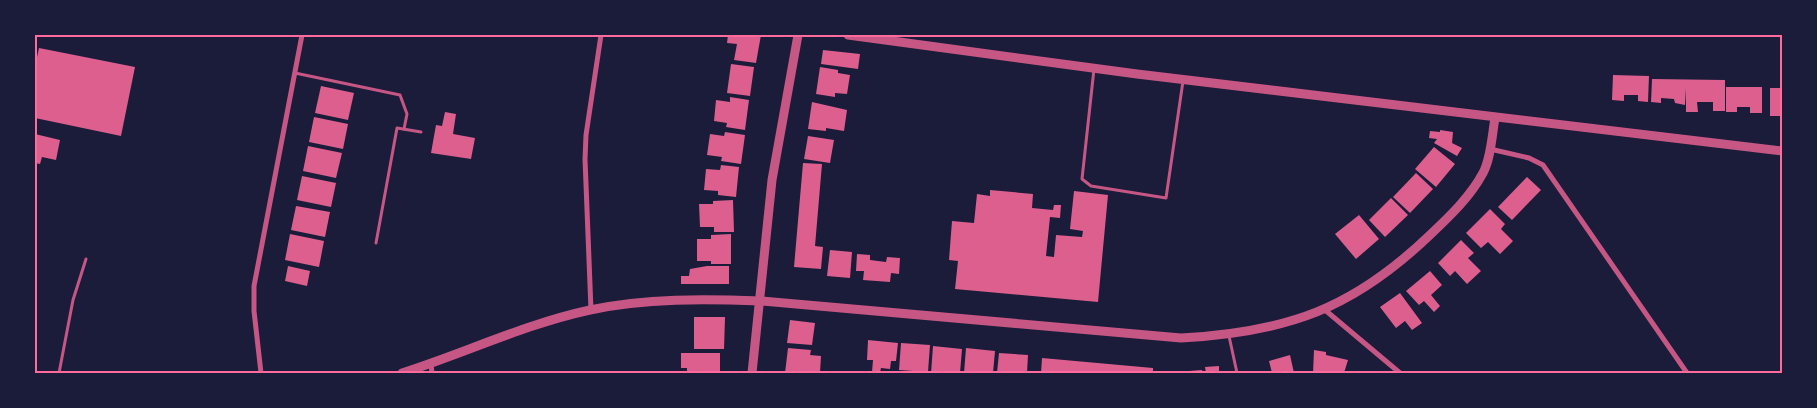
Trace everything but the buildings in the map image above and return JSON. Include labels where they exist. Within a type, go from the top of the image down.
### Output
[{"type":"street","points":[[261,373],[254,311],[254,286],[302,35]]},
{"type":"street","points":[[591,310],[585,159],[587,126],[601,35]]},
{"type":"street","points":[[752,373],[761,301],[772,180],[798,35]]},
{"type":"street","points":[[848,35],[1094,69],[1782,151]]},
{"type":"street","points":[[402,373],[432,368],[512,332],[591,310],[644,302],[717,299],[761,301],[1181,338],[1229,336],[1287,323],[1325,310],[1354,295],[1405,258],[1451,215],[1484,172],[1496,118]]},
{"type":"street","points":[[1489,149],[1529,158],[1543,165],[1687,373]]},
{"type":"street","points":[[1325,310],[1400,373]]},
{"type":"lane","points":[[1094,69],[1082,179],[1091,186],[1166,198],[1183,80]]},
{"type":"lane","points":[[294,73],[400,95],[407,114],[404,129]]},
{"type":"lane","points":[[376,243],[397,128],[421,132]]},
{"type":"lane","points":[[60,373],[73,300],[86,259]]},
{"type":"lane","points":[[1229,336],[1230,348],[1237,373]]}]
